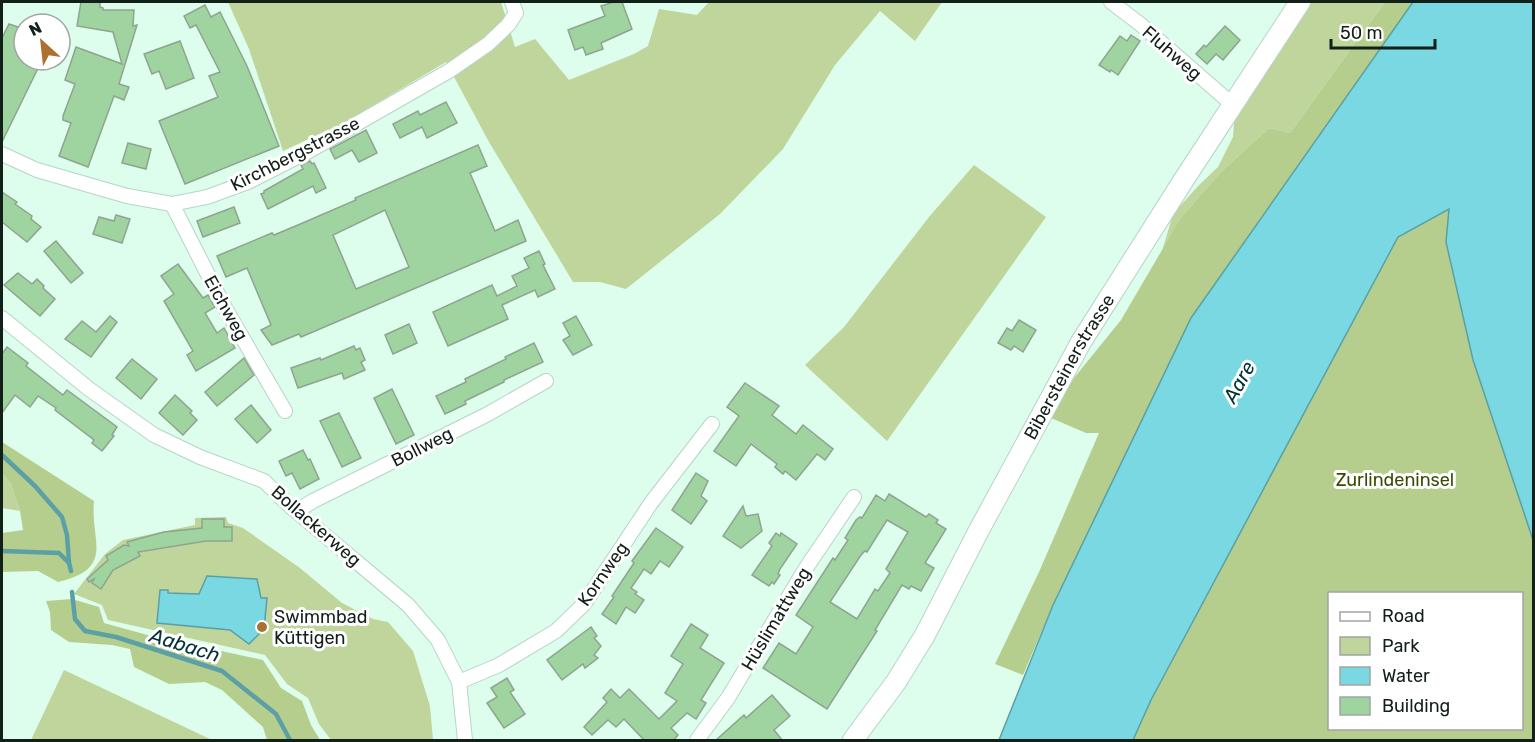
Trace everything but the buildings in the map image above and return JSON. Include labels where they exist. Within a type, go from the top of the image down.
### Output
[{"type":"main road","name":"Bibersteinerstrasse","points":[[853,741],[896,682],[925,635],[1081,342],[1300,2]]},
{"type":"street","name":"Kirchbergstrasse","points":[[2,154],[46,172],[127,196],[172,204],[207,197],[249,182],[309,151],[449,71],[488,44],[508,25],[516,13],[512,2]]},
{"type":"street","name":"Fluhweg","points":[[1111,2],[1140,24],[1233,105]]},
{"type":"street","name":"Eichweg","points":[[172,204],[225,308],[285,411]]},
{"type":"street","name":"Bollackerweg","points":[[2,318],[89,389],[154,435],[200,457],[264,481],[408,605],[438,640],[459,682],[465,741]]},
{"type":"street","name":"Bollweg","points":[[297,511],[486,415],[546,381]]},
{"type":"street","name":"Kornweg","points":[[459,682],[499,665],[556,631],[584,604],[651,503],[712,424]]},
{"type":"street","name":"Hüslimattweg","points":[[697,741],[728,698],[804,571],[854,497]]},
{"type":"green space","points":[[228,2],[501,2],[515,47],[535,39],[569,80],[634,54],[648,46],[659,9],[697,15],[709,2],[942,2],[915,41],[880,11],[835,65],[783,149],[720,214],[626,289],[600,282],[573,282],[489,142],[446,62],[345,122],[283,151],[249,49]]},
{"type":"green space","points":[[1308,2],[1385,2],[1290,133],[1269,128],[1222,171],[1182,216],[1161,255],[1173,214],[1218,167],[1233,137],[1232,118]]},
{"type":"green space","points":[[1385,2],[1413,2],[1191,318],[1053,605],[1023,675],[995,664],[1039,572],[1099,433],[1086,433],[1044,415],[1121,320],[1182,216],[1222,171],[1269,128],[1290,133]]},
{"type":"green space","points":[[974,165],[1046,217],[887,441],[805,365],[844,327],[929,217]]},
{"type":"green space","name":"Zurlindeninsel","points":[[1449,208],[1446,242],[1473,360],[1533,540],[1533,740],[1133,740],[1151,700],[1398,237]]},
{"type":"green space","points":[[2,442],[94,501],[96,551],[94,561],[88,569],[58,582],[38,571],[2,572],[2,533],[23,530],[20,511],[11,484],[2,473]]},
{"type":"green space","points":[[2,473],[11,484],[20,511],[2,508]]},
{"type":"green space","name":"Swimmbad Küttigen","points":[[226,517],[228,523],[243,528],[300,568],[342,603],[373,619],[388,622],[413,651],[430,706],[433,740],[331,740],[319,724],[308,698],[287,684],[265,655],[108,620],[102,605],[74,594],[105,554],[123,540],[195,525],[195,518]]},
{"type":"green space","points":[[72,599],[99,607],[104,623],[151,636],[263,660],[281,688],[302,701],[311,725],[320,740],[267,740],[263,727],[222,690],[205,682],[169,684],[134,667],[130,649],[112,645],[69,642],[51,630],[50,612],[46,601]]},
{"type":"green space","points":[[64,670],[212,740],[31,740]]},
{"type":"water","name":"Aare","points":[[1413,2],[1533,2],[1533,540],[1473,360],[1446,242],[1449,209],[1398,237],[1151,700],[1133,740],[999,740],[1053,605],[1191,318]]},
{"type":"water","points":[[207,576],[257,579],[261,598],[267,598],[264,629],[249,644],[230,630],[157,623],[160,590],[168,590],[168,593],[199,594]]},
{"type":"waterway","points":[[2,455],[35,486],[62,517],[67,535],[69,563]]},
{"type":"waterway","name":"Aabach","points":[[2,551],[59,553],[69,563],[71,571]]},
{"type":"waterway","name":"Aabach","points":[[72,592],[75,619],[85,631],[116,637],[222,671],[276,714],[290,740]]},
{"type":"place","name":"Swimmbad Küttigen","points":[[262,627]]}]
